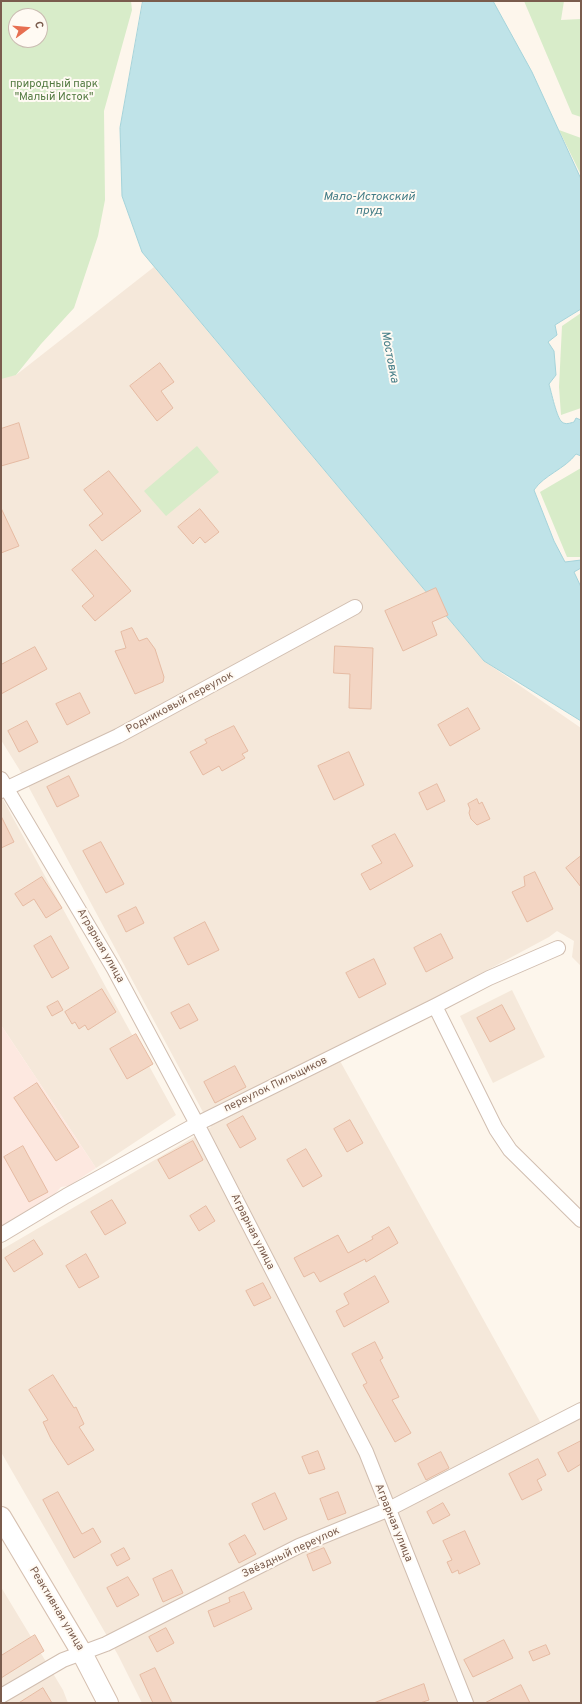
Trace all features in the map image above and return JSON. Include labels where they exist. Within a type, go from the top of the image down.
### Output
[{"type":"main road","name":"Реактивная улица","points":[[1,1516],[82,1652],[108,1703]]},
{"type":"street","name":"Родниковый переулок","points":[[3,786],[118,736],[355,607]]},
{"type":"street","name":"Аграрная улица","points":[[3,786],[114,969],[197,1124],[366,1452],[387,1510],[466,1703]]},
{"type":"street","name":"переулок Пильщиков","points":[[1,1235],[66,1196],[197,1124],[489,978],[558,948]]},
{"type":"street","points":[[435,1006],[496,1129],[510,1150],[581,1220]]},
{"type":"street","name":"Звёздный переулок","points":[[1,1696],[63,1660],[106,1644],[299,1546],[387,1510],[581,1410]]},
{"type":"shaded area","points":[[154,267],[484,661],[581,728],[581,966],[572,957],[574,941],[557,931],[549,937],[335,1052],[548,1436],[581,1419],[581,1703],[142,1703],[118,1655],[1,1452],[1,1250],[211,1127],[19,769],[1,740],[1,377],[16,375]]},
{"type":"shaded area","points":[[1,796],[176,1115],[96,1168],[1,1025]]},
{"type":"shaded area","points":[[512,990],[545,1057],[493,1083],[460,1016]]},
{"type":"shaded area","points":[[1,1025],[96,1168],[69,1186],[61,1187],[54,1195],[1,1227]]},
{"type":"shaded area","points":[[1,1587],[63,1690],[68,1703],[1,1703]]},
{"type":"green space","name":"природный парк \"Малый Исток\"","points":[[1,1],[131,1],[132,10],[104,111],[105,200],[98,236],[74,308],[41,344],[16,375],[1,379]]},
{"type":"green space","points":[[524,1],[564,1],[561,20],[581,19],[581,117],[572,114]]},
{"type":"green space","points":[[559,130],[581,138],[581,175]]},
{"type":"green space","points":[[581,313],[581,408],[561,415],[559,387],[562,326]]},
{"type":"green space","points":[[197,446],[219,472],[166,516],[144,491]]},
{"type":"green space","points":[[581,468],[581,557],[567,557],[540,492]]},
{"type":"water","name":"Мало-Истокский пруд","points":[[143,1],[493,1],[532,72],[581,179],[581,309],[555,325],[557,335],[548,342],[554,351],[556,375],[549,384],[554,404],[558,416],[562,422],[568,424],[574,422],[576,418],[581,420],[581,456],[576,454],[566,464],[543,480],[534,490],[554,541],[565,562],[581,560],[581,568],[574,572],[581,587],[581,721],[484,661],[142,252],[122,196],[120,128]]},
{"type":"building","points":[[160,363],[174,382],[161,391],[173,408],[157,421],[130,386]]},
{"type":"building","points":[[19,423],[29,458],[1,466],[1,429]]},
{"type":"building","points":[[109,471],[141,511],[102,541],[89,525],[103,514],[84,490]]},
{"type":"building","points":[[1,508],[19,546],[1,553]]},
{"type":"building","points":[[200,509],[219,532],[205,543],[200,537],[193,544],[178,527]]},
{"type":"building","points":[[96,550],[131,591],[95,621],[82,606],[94,596],[72,570]]},
{"type":"building","points":[[436,588],[448,615],[432,622],[437,635],[403,651],[385,611]]},
{"type":"building","points":[[132,628],[139,641],[147,638],[155,649],[164,677],[163,682],[135,694],[115,651],[126,648],[121,632]]},
{"type":"building","points":[[335,646],[373,648],[371,709],[349,708],[350,674],[334,673]]},
{"type":"building","points":[[35,647],[47,669],[1,694],[1,665]]},
{"type":"building","points":[[80,693],[90,713],[67,725],[56,704]]},
{"type":"building","points":[[468,708],[480,729],[450,746],[438,725]]},
{"type":"building","points":[[27,721],[38,742],[19,752],[8,731]]},
{"type":"building","points":[[234,726],[248,751],[242,754],[245,758],[222,771],[219,766],[203,775],[190,752],[207,743],[205,740]]},
{"type":"building","points":[[349,752],[364,785],[334,800],[318,766]]},
{"type":"building","points":[[69,776],[79,796],[57,807],[47,787]]},
{"type":"building","points":[[437,784],[445,801],[427,810],[419,793]]},
{"type":"building","points":[[477,799],[479,804],[482,802],[490,819],[477,825],[471,819],[468,804]]},
{"type":"building","points":[[1,816],[14,842],[1,848]]},
{"type":"building","points":[[395,834],[413,866],[370,890],[361,874],[382,863],[372,846]]},
{"type":"building","points":[[101,842],[124,884],[106,893],[83,851]]},
{"type":"building","points":[[581,856],[581,887],[566,868]]},
{"type":"building","points":[[535,872],[553,909],[527,922],[512,892],[525,886],[524,877]]},
{"type":"building","points":[[42,877],[62,908],[46,918],[34,899],[23,906],[15,894]]},
{"type":"building","points":[[136,907],[144,923],[126,932],[118,916]]},
{"type":"building","points":[[205,922],[219,950],[188,965],[174,938]]},
{"type":"building","points":[[441,934],[453,958],[426,972],[414,948]]},
{"type":"building","points":[[51,936],[69,968],[52,978],[34,946]]},
{"type":"building","points":[[374,959],[386,984],[359,998],[346,973]]},
{"type":"building","points":[[102,989],[116,1012],[88,1030],[85,1025],[79,1029],[75,1022],[72,1024],[65,1012]]},
{"type":"building","points":[[58,1001],[63,1010],[52,1016],[47,1007]]},
{"type":"building","points":[[189,1004],[198,1020],[180,1029],[171,1013]]},
{"type":"building","points":[[502,1005],[515,1029],[490,1042],[477,1018]]},
{"type":"building","points":[[136,1034],[153,1064],[127,1079],[110,1049]]},
{"type":"building","points":[[235,1066],[246,1087],[215,1103],[204,1082]]},
{"type":"building","points":[[37,1083],[79,1147],[56,1161],[14,1098]]},
{"type":"building","points":[[243,1116],[256,1139],[240,1148],[227,1125]]},
{"type":"building","points":[[350,1120],[363,1143],[347,1152],[334,1129]]},
{"type":"building","points":[[193,1141],[203,1160],[169,1179],[158,1160]]},
{"type":"building","points":[[23,1146],[48,1192],[29,1202],[4,1157]]},
{"type":"building","points":[[306,1149],[322,1176],[303,1187],[287,1160]]},
{"type":"building","points":[[112,1200],[126,1223],[105,1235],[91,1212]]},
{"type":"building","points":[[206,1206],[215,1221],[199,1231],[190,1216]]},
{"type":"building","points":[[389,1227],[398,1243],[366,1262],[365,1259],[320,1282],[314,1272],[304,1277],[294,1258],[338,1235],[348,1253],[373,1239],[372,1237]]},
{"type":"building","points":[[34,1240],[43,1254],[14,1272],[5,1258]]},
{"type":"building","points":[[86,1254],[99,1277],[79,1288],[66,1266]]},
{"type":"building","points":[[375,1276],[389,1302],[344,1327],[336,1311],[349,1304],[344,1294]]},
{"type":"building","points":[[263,1283],[271,1298],[254,1306],[246,1291]]},
{"type":"building","points":[[375,1342],[383,1358],[380,1360],[399,1397],[392,1400],[411,1433],[395,1442],[363,1385],[367,1383],[352,1354]]},
{"type":"building","points":[[53,1375],[74,1408],[76,1407],[84,1424],[79,1427],[94,1450],[68,1465],[51,1439],[43,1422],[48,1420],[29,1390]]},
{"type":"building","points":[[581,1441],[581,1464],[568,1472],[558,1453]]},
{"type":"building","points":[[318,1451],[325,1469],[309,1474],[302,1457]]},
{"type":"building","points":[[441,1452],[449,1468],[426,1480],[418,1464]]},
{"type":"building","points":[[538,1459],[546,1475],[537,1480],[542,1490],[522,1500],[509,1474]]},
{"type":"building","points":[[58,1492],[82,1534],[93,1528],[101,1542],[74,1558],[43,1500]]},
{"type":"building","points":[[338,1492],[346,1513],[328,1520],[320,1499]]},
{"type":"building","points":[[275,1493],[287,1519],[264,1530],[252,1504]]},
{"type":"building","points":[[443,1503],[450,1515],[433,1524],[427,1512]]},
{"type":"building","points":[[465,1531],[480,1564],[459,1574],[458,1570],[452,1573],[447,1562],[452,1560],[443,1541]]},
{"type":"building","points":[[245,1535],[256,1554],[239,1563],[229,1544]]},
{"type":"building","points":[[124,1548],[130,1559],[117,1566],[111,1555]]},
{"type":"building","points":[[324,1548],[331,1563],[313,1571],[307,1555]]},
{"type":"building","points":[[172,1570],[183,1593],[163,1602],[153,1579]]},
{"type":"building","points":[[128,1577],[139,1595],[117,1607],[107,1588]]},
{"type":"building","points":[[244,1592],[252,1609],[214,1627],[208,1611],[230,1602],[229,1598]]},
{"type":"building","points":[[166,1628],[174,1643],[157,1652],[149,1637]]},
{"type":"building","points":[[35,1635],[44,1651],[1,1678],[1,1656]]},
{"type":"building","points":[[504,1640],[513,1658],[473,1677],[464,1660]]},
{"type":"building","points":[[546,1645],[550,1654],[533,1661],[529,1652]]},
{"type":"building","points":[[155,1668],[172,1703],[153,1703],[140,1675]]},
{"type":"building","points":[[424,1684],[429,1700],[420,1703],[374,1703]]},
{"type":"building","points":[[521,1685],[530,1703],[485,1703]]},
{"type":"building","points":[[43,1688],[52,1703],[19,1703]]},
{"type":"water label","name":"Мостовка","points":[[389,357]]}]
